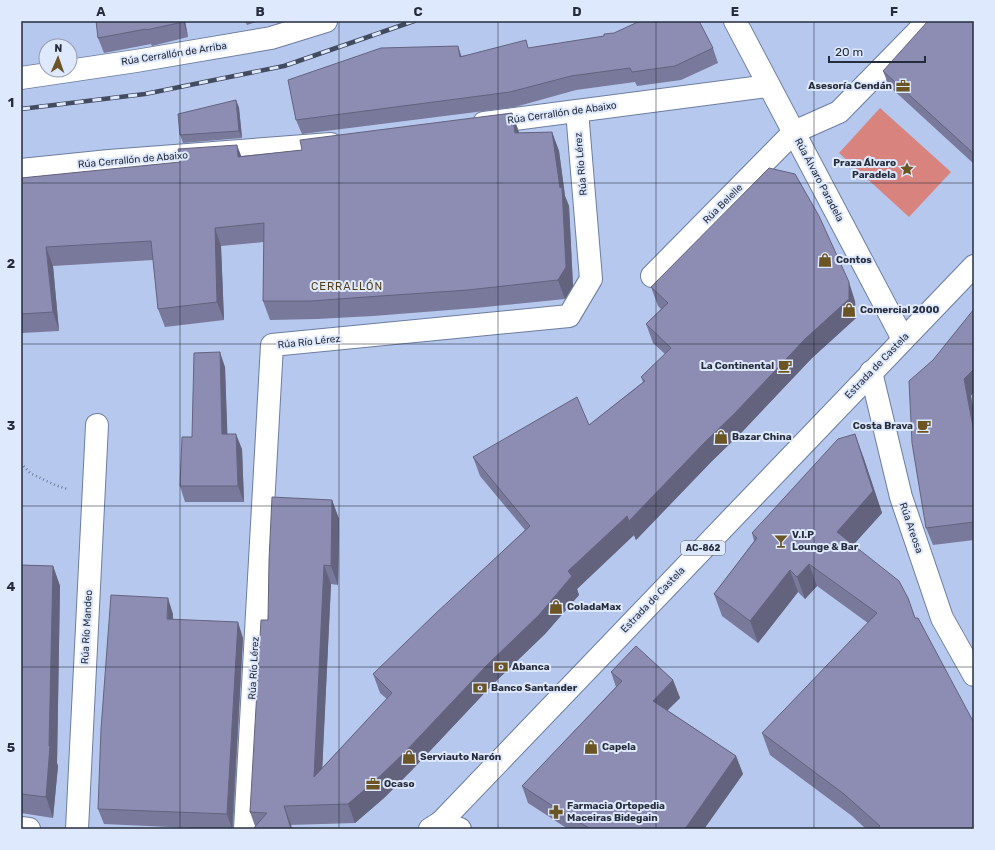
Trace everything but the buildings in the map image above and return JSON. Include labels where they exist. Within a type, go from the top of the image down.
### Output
[{"type":"street","name":"Rúa Cerrallón de Arriba","points":[[21,78],[271,38],[326,21]]},
{"type":"street","name":"Rúa Álvaro Paradela","points":[[735,21],[903,339]]},
{"type":"street","points":[[794,132],[839,112],[928,21]]},
{"type":"street","name":"Rúa Cerrallón de Abaixo","points":[[461,126],[768,86]]},
{"type":"street","name":"Rúa Río Lérez","points":[[245,829],[272,345],[569,316],[591,279],[577,111]]},
{"type":"street","name":"Rúa Belelle","points":[[652,276],[794,132]]},
{"type":"street","name":"Rúa Cerrallón de Abaixo","points":[[21,170],[109,161],[321,145],[352,141]]},
{"type":"street","name":"Estrada de Castela","points":[[444,827],[871,372],[974,266]]},
{"type":"street","name":"Rúa Areosa","points":[[871,372],[901,497],[942,618],[974,675]]},
{"type":"street","name":"Rúa Río Mandeo","points":[[77,829],[97,425]]},
{"type":"street","points":[[21,828],[29,829]]},
{"type":"path","points":[[21,463],[30,473],[55,485],[94,497]]},
{"type":"shaded area","points":[[880,108],[951,172],[909,217],[839,153]]},
{"type":"railway","points":[[21,109],[145,94],[284,66],[414,21]]},
{"type":"place","name":"Asesoría Cendán","points":[[903,86]]},
{"type":"place","name":"Praza Álvaro Paradela","points":[[907,169]]},
{"type":"place","name":"Contos","points":[[825,260]]},
{"type":"place","name":"Comercial 2000","points":[[849,310]]},
{"type":"place","name":"La Continental","points":[[785,366]]},
{"type":"place","name":"Costa Brava","points":[[924,426]]},
{"type":"place","name":"Bazar China","points":[[721,437]]},
{"type":"place","name":"V.I.P Lounge & Bar","points":[[781,541]]},
{"type":"place","name":"ColadaMax","points":[[556,607]]},
{"type":"place","name":"Abanca","points":[[501,667]]},
{"type":"place","name":"Banco Santander","points":[[480,688]]},
{"type":"place","name":"Capela","points":[[591,747]]},
{"type":"place","name":"Serviauto Narón","points":[[409,757]]},
{"type":"place","name":"Ocaso","points":[[373,784]]},
{"type":"place","name":"Farmacia Ortopedia Maceiras Bidegain","points":[[556,812]]},
{"type":"district","name":"CERRALLÓN","points":[[347,286]]}]
